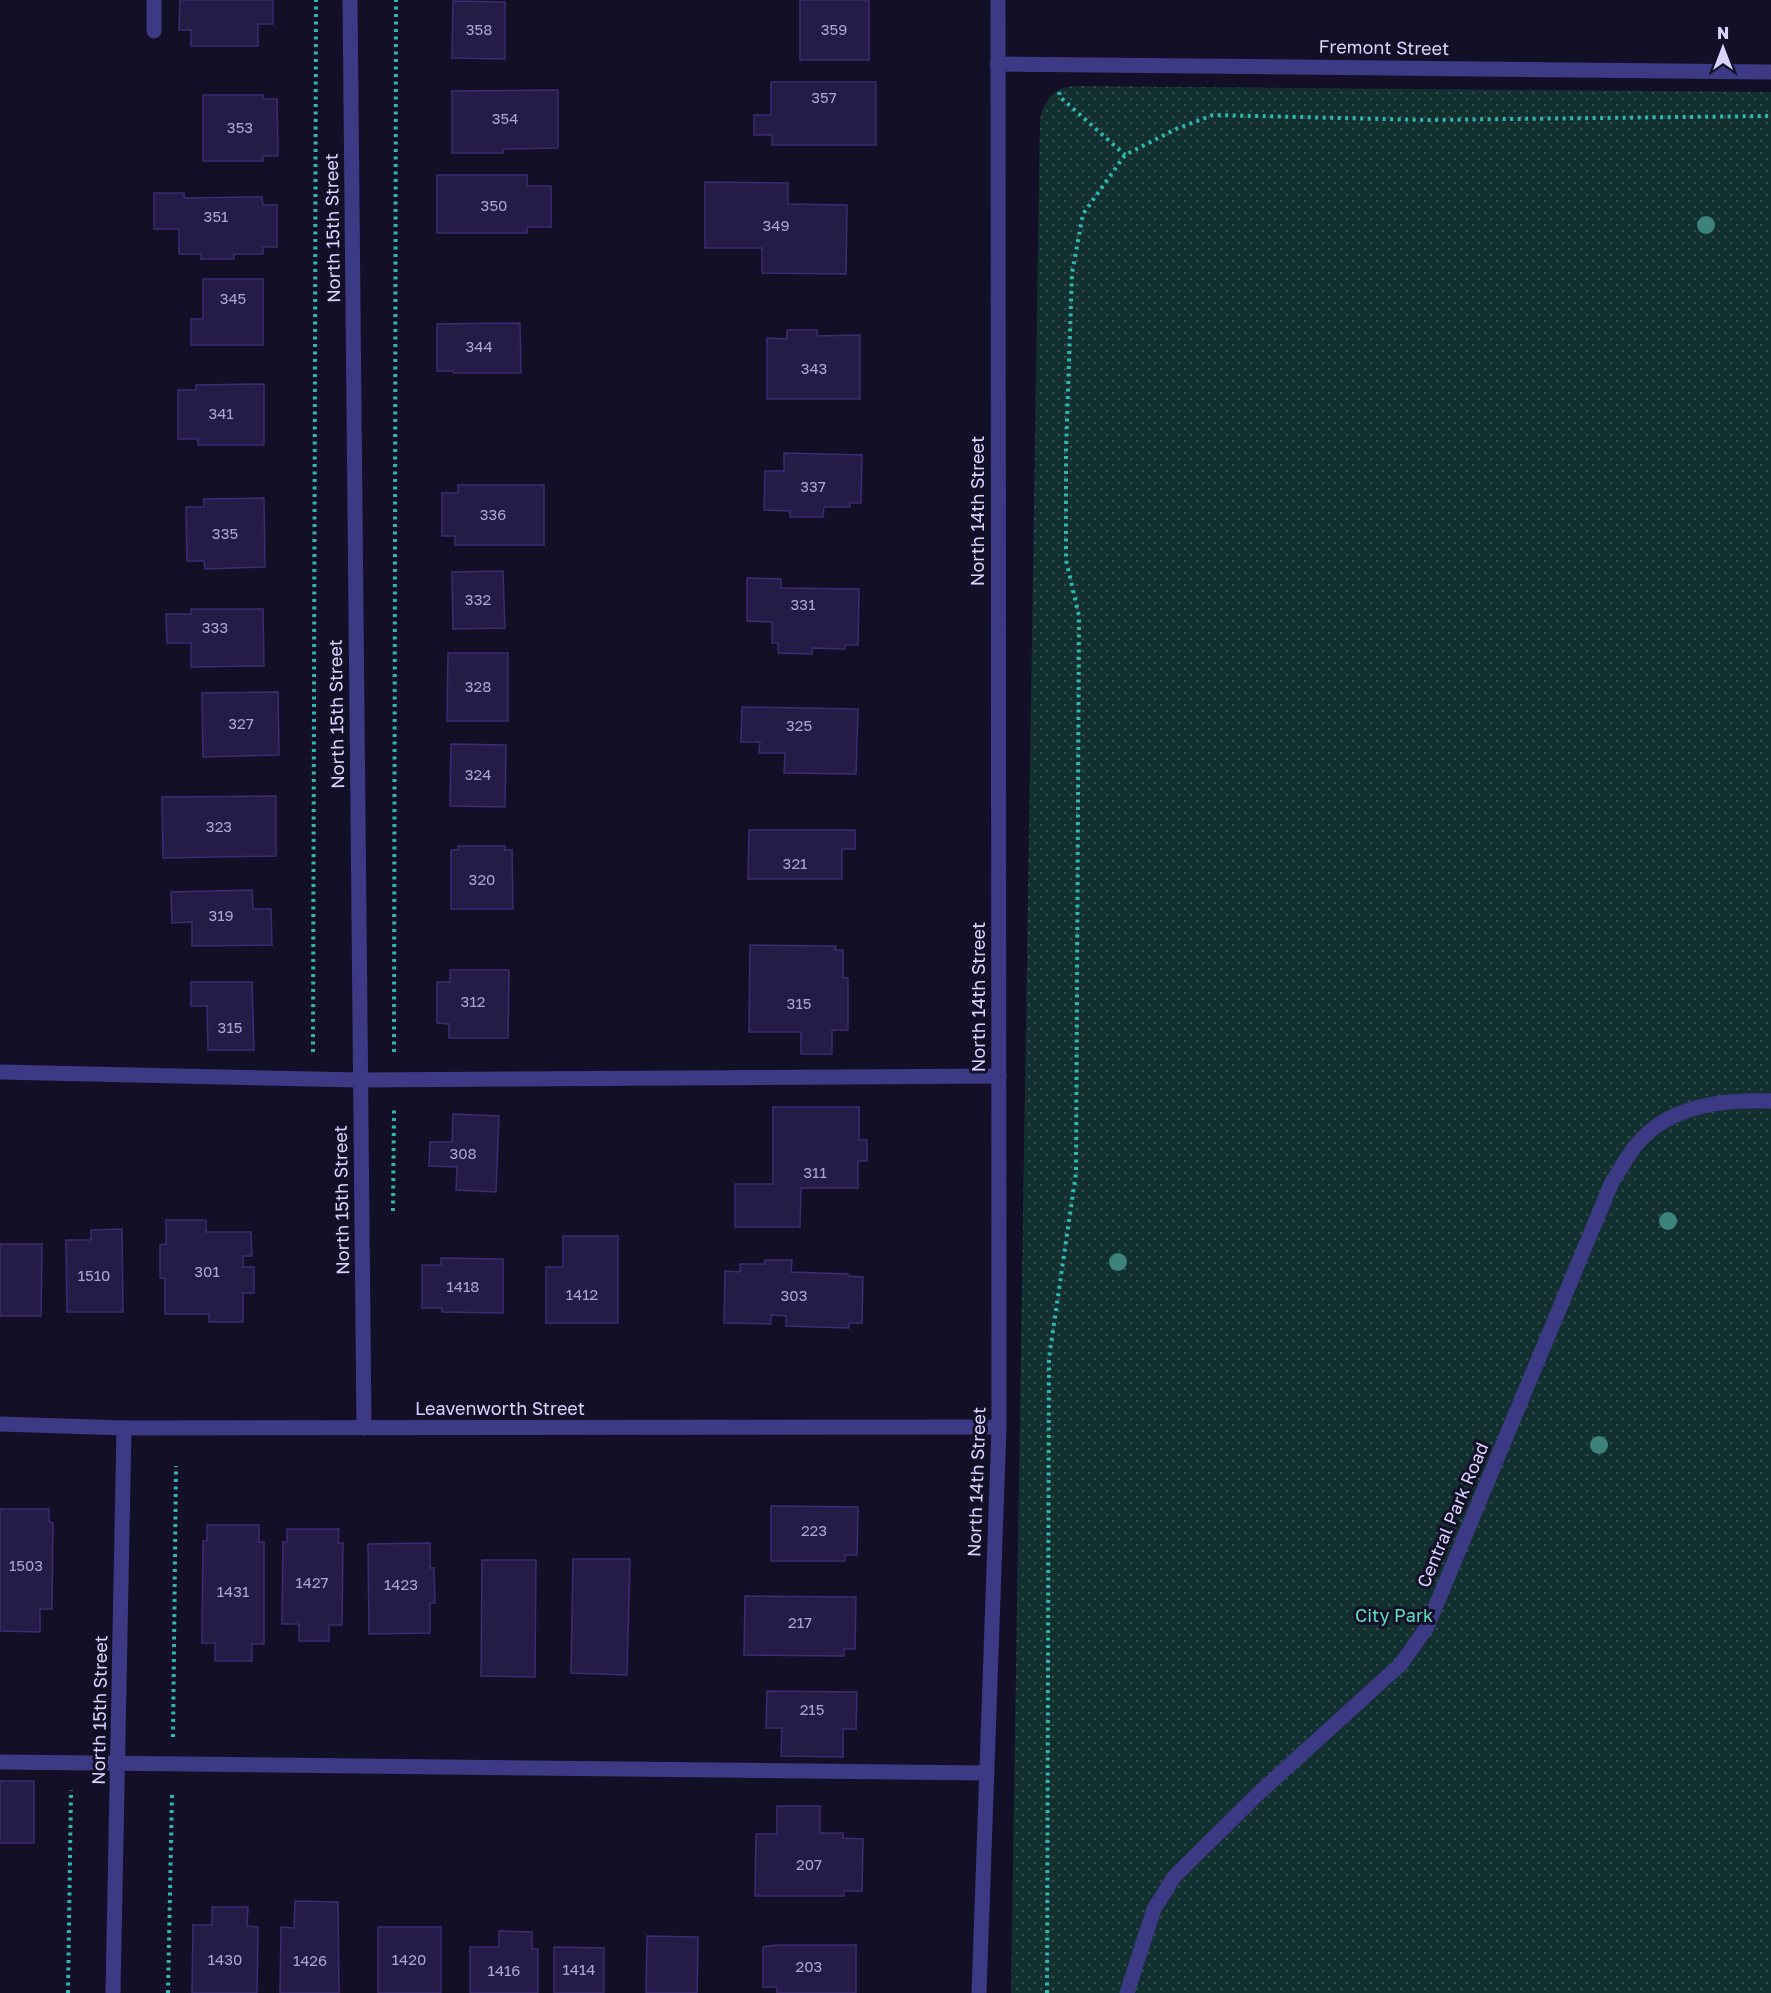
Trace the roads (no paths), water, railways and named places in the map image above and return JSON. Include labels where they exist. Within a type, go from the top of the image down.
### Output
[{"type":"street","points":[[154,0],[154,31]]},
{"type":"street","name":"North 15th Street","points":[[350,0],[364,1428]]},
{"type":"street","name":"North 14th Street","points":[[979,1993],[999,1427],[998,0]]},
{"type":"street","name":"Fremont Street","points":[[997,63],[1771,72]]},
{"type":"street","points":[[0,1072],[360,1080],[999,1076]]},
{"type":"street","name":"Central Park Road","points":[[1126,1993],[1154,1909],[1173,1877],[1261,1791],[1401,1664],[1427,1627],[1612,1182],[1638,1143],[1655,1126],[1695,1108],[1719,1102],[1771,1101]]},
{"type":"street","name":"Leavenworth Street","points":[[0,1424],[124,1428],[999,1427]]},
{"type":"street","name":"North 15th Street","points":[[113,1993],[124,1428]]},
{"type":"street","points":[[0,1761],[986,1773]]},
{"type":"park label","name":"City Park","points":[[1394,1616]]}]
